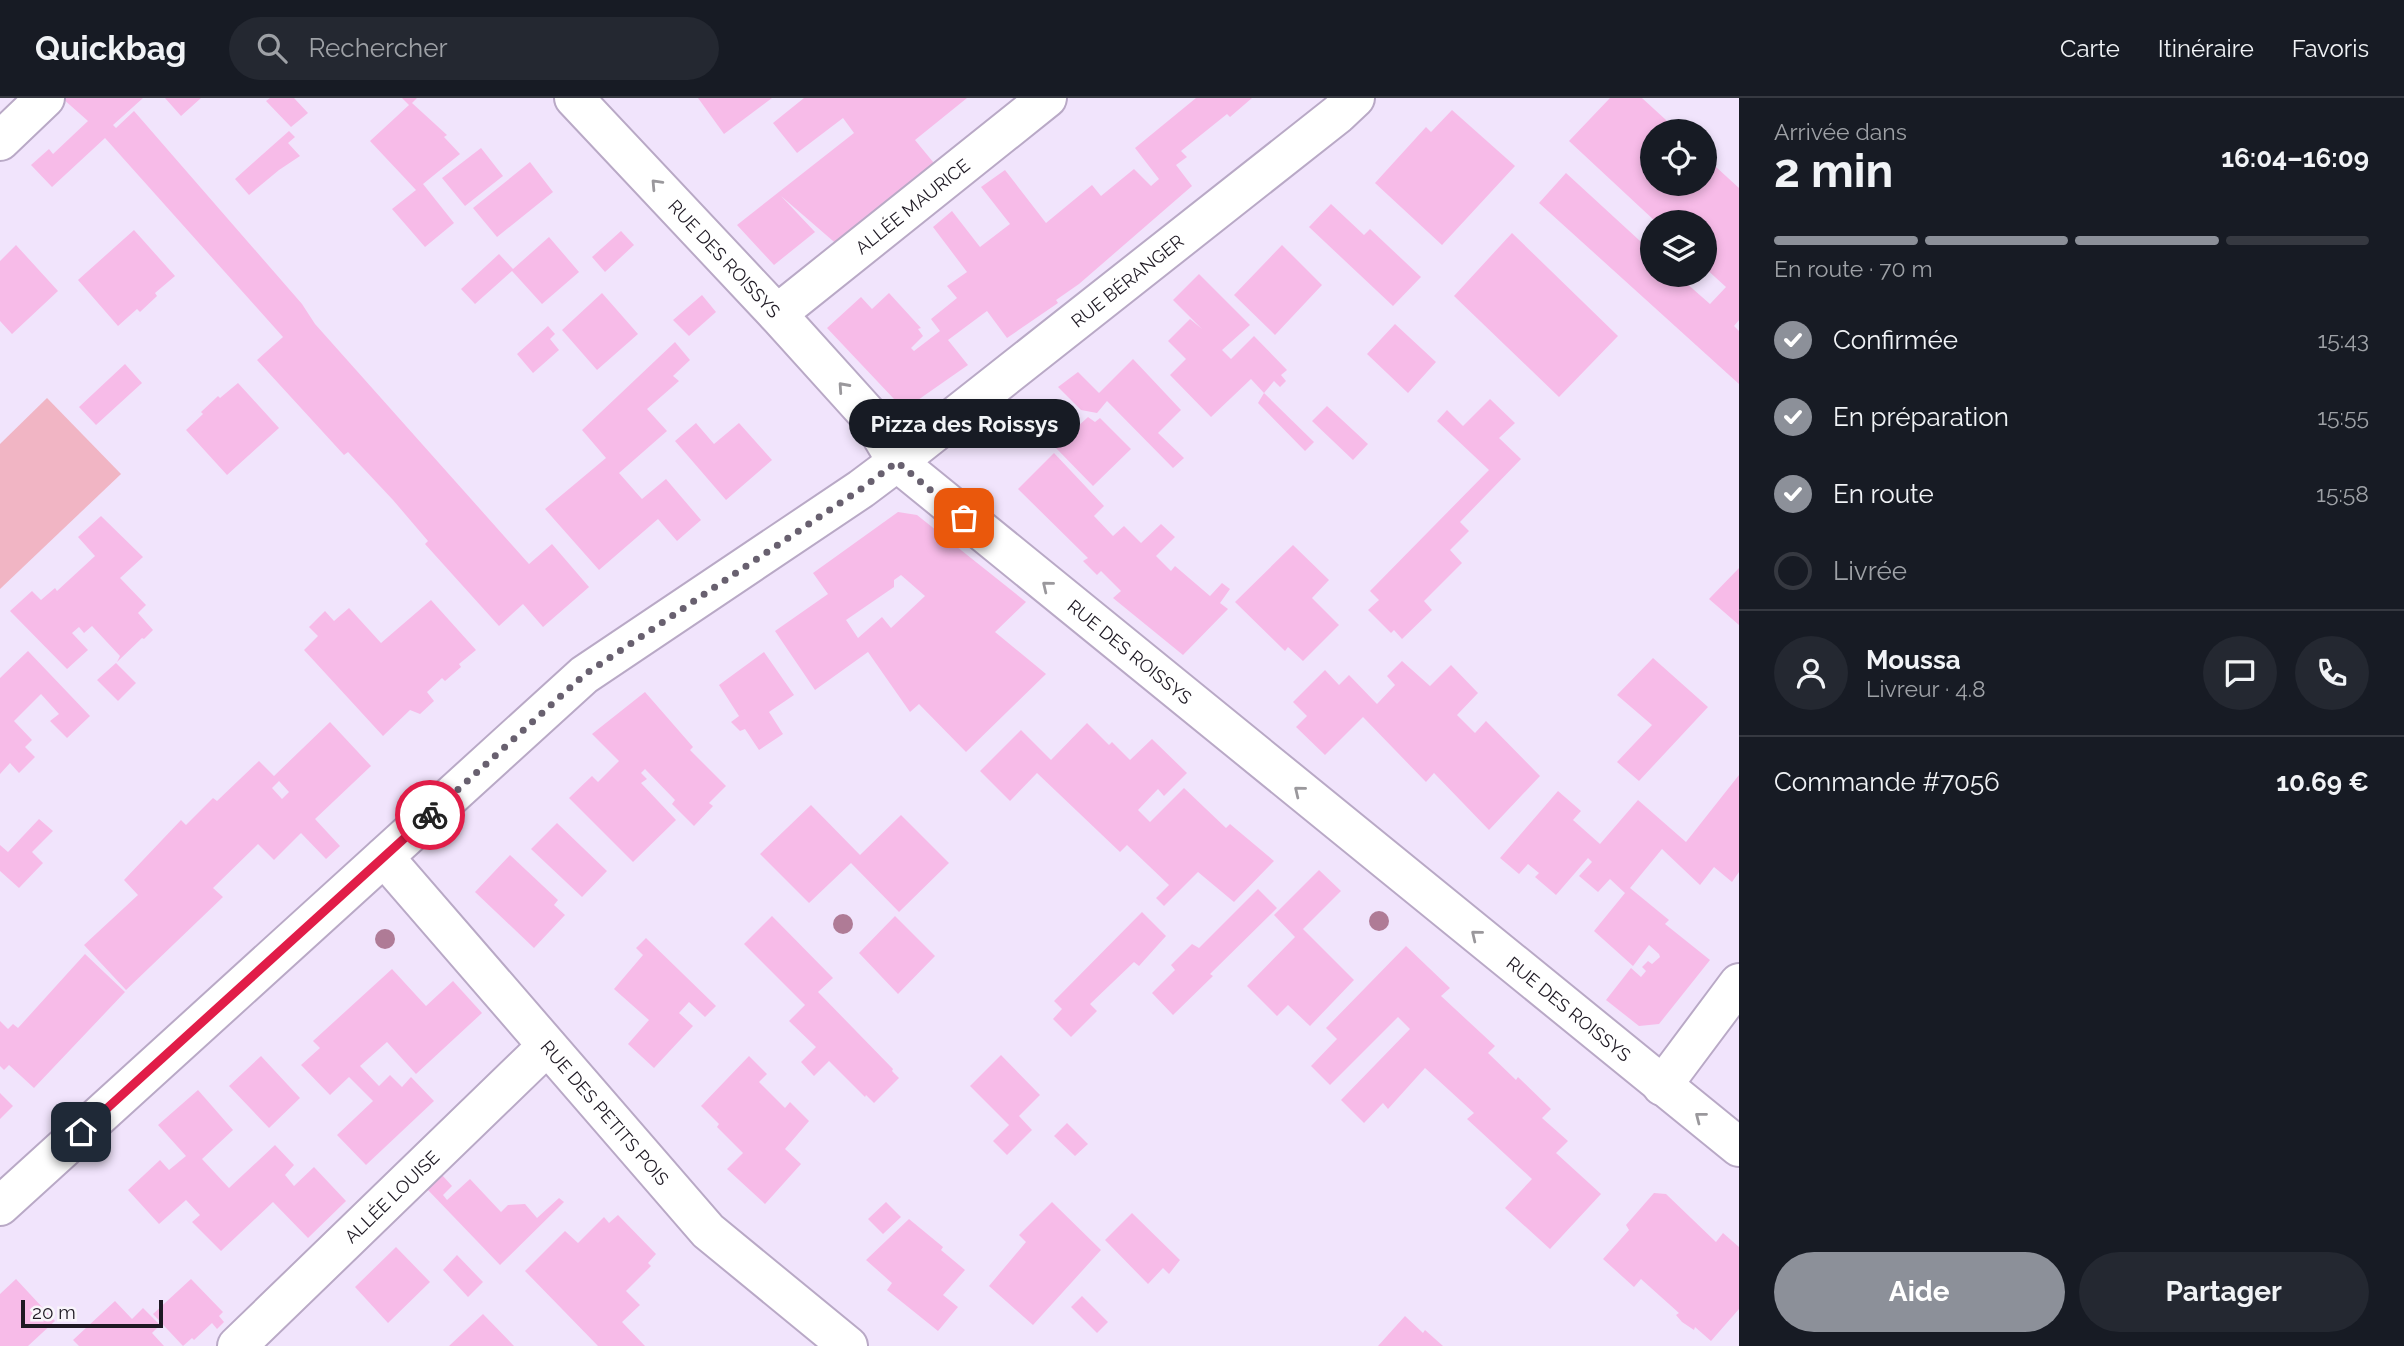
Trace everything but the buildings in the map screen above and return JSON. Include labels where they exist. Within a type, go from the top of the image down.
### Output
[{"type":"street","points":[[0,141],[45,98]]},
{"type":"street","name":"RUE DES ROISSYS","points":[[574,98],[872,418],[897,462],[1739,1147]]},
{"type":"street","name":"ALLÉE MAURICE","points":[[777,314],[1047,98]]},
{"type":"street","name":"RUE BÉRANGER","points":[[0,1206],[584,675],[861,489],[1355,98]]},
{"type":"street","name":"RUE DES PETITS POIS","points":[[384,857],[708,1231],[848,1346]]},
{"type":"street","points":[[1661,1086],[1739,983]]},
{"type":"street","name":"ALLÉE LOUISE","points":[[237,1346],[547,1046]]},
{"type":"shaded area","points":[[47,398],[121,474],[0,589],[0,444]]},
{"type":"way so far","points":[[430,815],[584,675],[897,462],[964,518]]},
{"type":"place","name":"Pizza des Roissys","points":[[964,518]]},
{"type":"route","points":[[81,1132],[430,815]]}]
